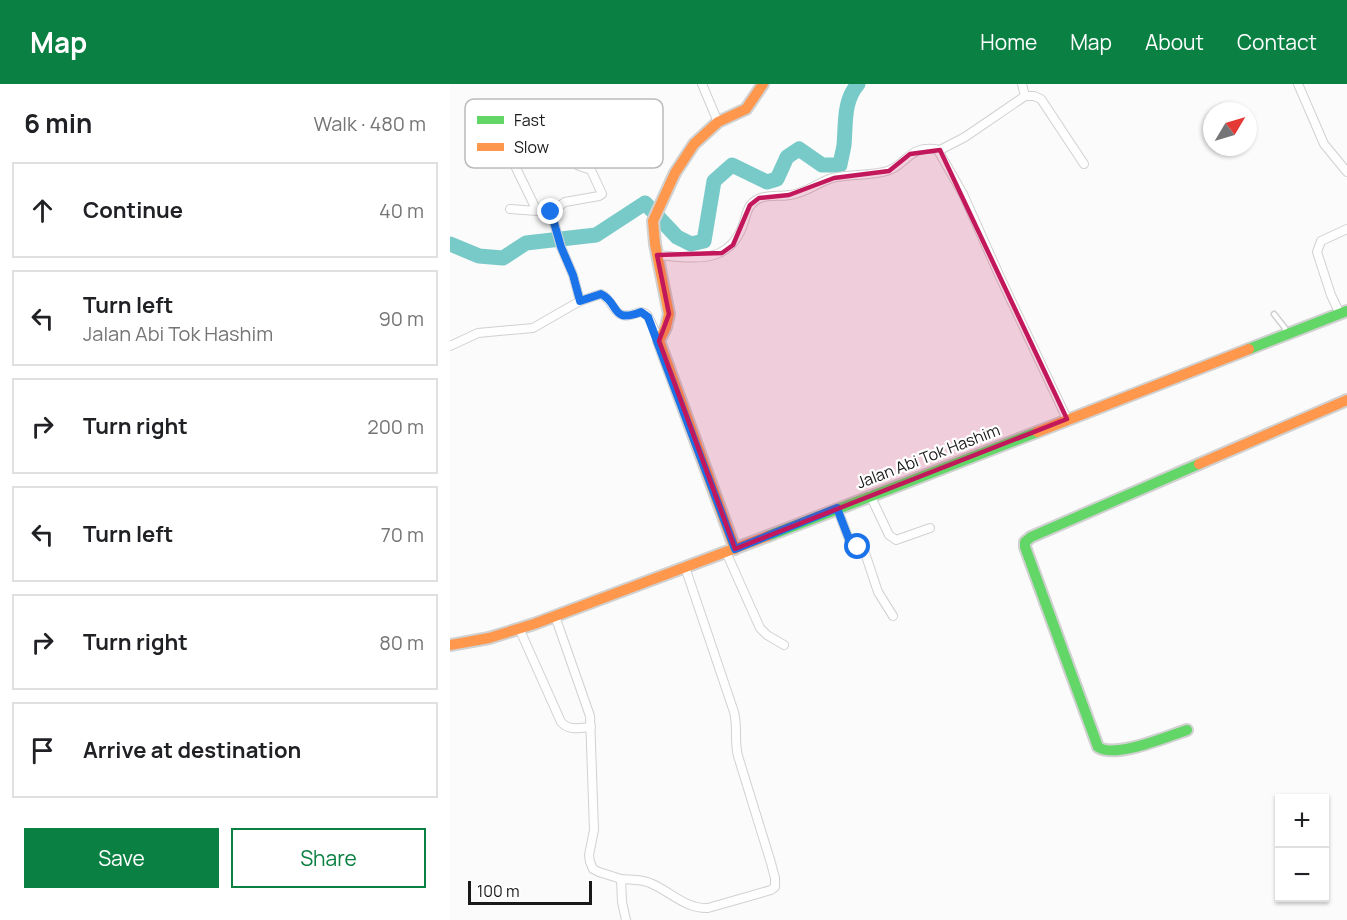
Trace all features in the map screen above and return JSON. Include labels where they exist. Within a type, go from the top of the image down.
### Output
[{"type":"street","points":[[702,84],[718,122]]},
{"type":"street","points":[[659,341],[669,314],[657,255],[653,221],[686,154],[694,144],[718,122],[746,109],[763,84]]},
{"type":"street","points":[[1022,84],[1025,96]]},
{"type":"street","points":[[1298,84],[1324,144],[1347,172]]},
{"type":"street","points":[[939,150],[965,136],[1025,96],[1034,96],[1041,99],[1084,164]]},
{"type":"street","points":[[657,255],[704,257],[722,253],[733,245],[750,205],[759,198],[799,192],[834,178],[889,171],[910,154],[933,148],[939,150],[963,194],[1067,419]]},
{"type":"street","points":[[516,168],[536,209]]},
{"type":"street","points":[[510,209],[536,209],[551,212],[565,202],[599,196],[602,192],[591,170],[585,168]]},
{"type":"street","points":[[551,212],[580,301]]},
{"type":"street","points":[[1344,313],[1331,295],[1317,252],[1321,241],[1347,229]]},
{"type":"street","points":[[450,346],[478,333],[533,328],[580,301],[601,294],[621,315],[626,317],[644,313],[659,341],[760,628],[784,645]]},
{"type":"street","name":"Jalan Abi Tok Hashim","points":[[450,645],[489,638],[555,616],[1344,313]]},
{"type":"street","points":[[1187,730],[1126,748],[1105,751],[1100,749],[1096,744],[1025,548],[1025,542],[1031,537],[1347,400]]},
{"type":"street","points":[[870,495],[889,536],[893,539],[896,540],[930,528]]},
{"type":"street","points":[[837,508],[850,542],[864,550],[878,592],[893,616]]},
{"type":"street","points":[[555,616],[588,710],[591,727],[594,830],[589,855],[593,869],[621,879],[651,883],[690,906],[699,908],[708,908],[775,887],[771,863],[738,756],[734,712],[686,567]]},
{"type":"street","points":[[519,628],[561,722],[574,729],[591,727]]},
{"type":"street","points":[[621,879],[626,920]]},
{"type":"lane","points":[[1274,314],[1285,328],[1285,336]]},
{"type":"highlighted area","points":[[940,150],[1067,419],[735,549],[659,341],[669,314],[657,255],[722,253],[733,245],[750,205],[759,198],[789,195],[834,178],[889,171],[910,154]]},
{"type":"waterway","points":[[450,244],[479,256],[503,258],[526,243],[596,235],[645,203],[677,237],[691,244],[704,241],[714,181],[732,165],[767,182],[777,179],[787,157],[799,149],[822,165],[840,165],[848,105],[858,84]]},
{"type":"traffic: fast","points":[[1249,349],[1347,311]]},
{"type":"traffic: fast","points":[[768,536],[1037,432]]},
{"type":"traffic: fast","points":[[1187,730],[1129,748],[1106,750],[1098,747],[1025,542],[1031,537],[1199,464]]},
{"type":"traffic: slow","points":[[735,549],[659,341],[669,314],[655,244],[653,221],[675,173],[694,144],[718,122],[746,109],[763,84]]},
{"type":"traffic: slow","points":[[1037,432],[1249,349]]},
{"type":"traffic: slow","points":[[1199,464],[1347,400]]},
{"type":"traffic: slow","points":[[450,645],[489,638],[534,624],[768,536]]},
{"type":"route","points":[[551,212],[580,301],[601,294],[621,315],[626,317],[641,312],[648,317],[659,341],[735,549],[837,508],[850,542],[858,547]]}]
